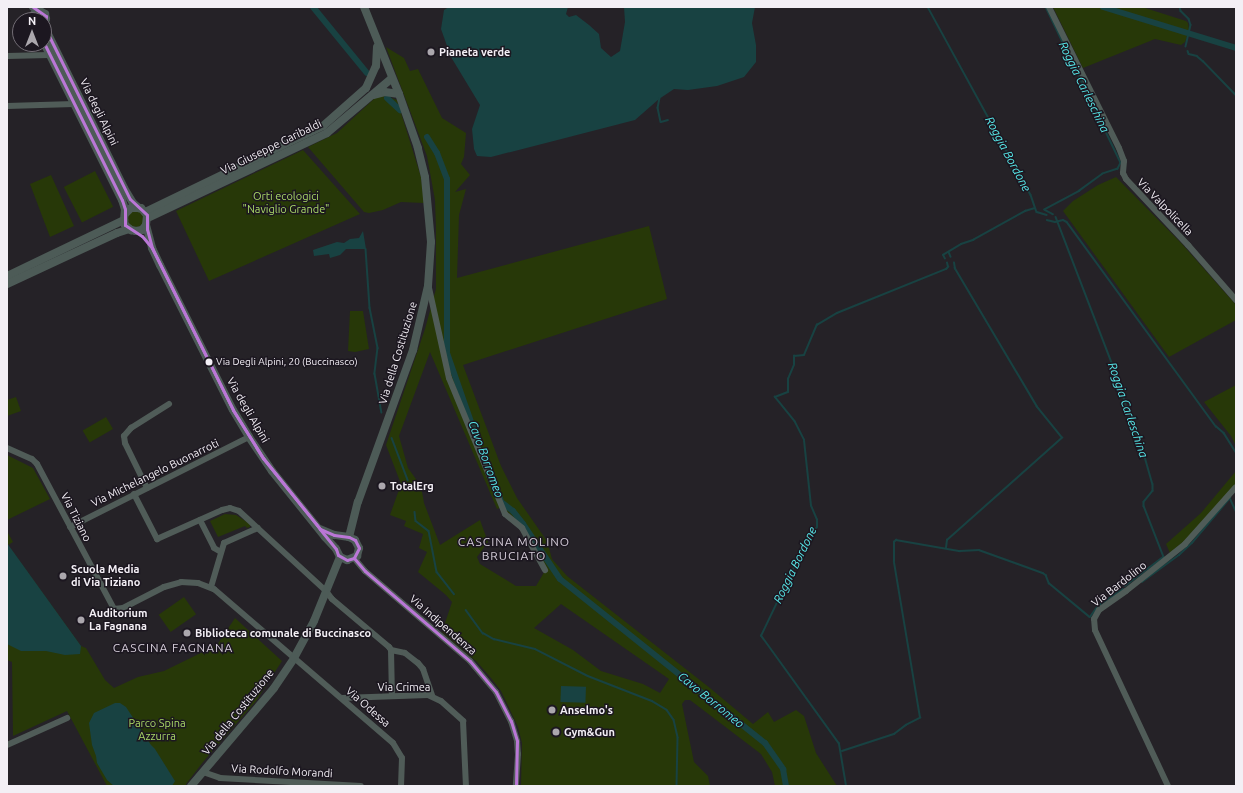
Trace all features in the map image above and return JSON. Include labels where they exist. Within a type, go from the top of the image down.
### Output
[{"type":"street","name":"Via della Costituzione","points":[[346,537],[408,365],[428,286],[431,242],[425,177],[418,148],[399,94],[364,7]]},
{"type":"street","name":"Via Valpolicella","points":[[1049,7],[1119,148],[1124,161],[1123,173],[1126,179],[1236,300]]},
{"type":"street","name":"Via degli Alpini","points":[[52,42],[124,188],[144,216],[152,248],[233,410],[249,437],[272,470],[336,549]]},
{"type":"street","points":[[370,82],[376,66],[377,42]]},
{"type":"street","name":"Via degli Alpini","points":[[48,52],[122,200],[124,217],[133,230],[152,248]]},
{"type":"street","points":[[7,56],[49,55]]},
{"type":"street","points":[[370,82],[378,73],[391,74]]},
{"type":"street","name":"Via Giuseppe Garibaldi","points":[[144,216],[323,135],[372,95],[391,74]]},
{"type":"street","name":"Via Giuseppe Garibaldi","points":[[144,216],[318,129],[362,93],[370,82]]},
{"type":"street","points":[[372,95],[385,92],[399,94]]},
{"type":"street","points":[[7,106],[74,104]]},
{"type":"street","points":[[7,276],[124,217],[130,209],[144,216],[142,230],[117,233],[7,284]]},
{"type":"street","points":[[428,286],[449,378],[496,495],[505,514],[522,528],[545,570]]},
{"type":"street","points":[[147,488],[125,444],[124,436],[130,428],[169,404]]},
{"type":"street","name":"Via Michelangelo Buonarroti","points":[[70,526],[249,437]]},
{"type":"street","name":"Via Tiziano","points":[[7,448],[32,459],[37,464],[114,609],[123,608],[157,590],[176,583],[188,581],[211,587]]},
{"type":"street","name":"Via Bardolino","points":[[1168,786],[1095,630],[1094,619],[1099,610],[1126,591],[1185,544],[1236,487]]},
{"type":"street","points":[[134,494],[157,539],[230,508],[239,510],[326,590],[332,599],[391,650],[405,653],[418,663],[423,670],[432,695]]},
{"type":"street","points":[[200,520],[214,548],[221,552]]},
{"type":"street","points":[[211,587],[224,544],[227,541],[258,528]]},
{"type":"street","points":[[320,529],[346,537],[355,540],[358,544],[359,552],[354,558],[347,560],[340,557],[336,549],[338,542],[346,537]]},
{"type":"street","name":"Via della Costituzione","points":[[191,786],[267,698],[294,658],[314,621],[340,557]]},
{"type":"street","name":"Via Indipendenza","points":[[354,558],[365,571],[470,661],[496,692],[511,721],[516,741],[518,754],[516,786]]},
{"type":"street","name":"Via Odessa","points":[[211,587],[342,698],[397,747],[402,758],[401,786]]},
{"type":"street","points":[[391,650],[392,696]]},
{"type":"street","name":"Via Crimea","points":[[342,698],[432,695],[441,700],[463,721],[466,786]]},
{"type":"street","points":[[7,745],[67,718]]},
{"type":"street","name":"Via Rodolfo Morandi","points":[[204,772],[220,778],[361,786]]},
{"type":"green space","points":[[1053,7],[1142,7],[1186,21],[1188,23],[1189,30],[1185,42],[1181,45],[1155,39],[1083,68]]},
{"type":"green space","points":[[386,47],[404,58],[410,71],[418,69],[442,118],[466,133],[464,157],[461,164],[470,175],[455,192],[466,189],[459,215],[457,278],[649,226],[667,299],[463,365],[501,466],[517,498],[547,541],[552,559],[567,576],[710,688],[753,724],[768,712],[774,722],[796,710],[804,716],[816,753],[837,786],[775,786],[772,772],[761,754],[690,700],[685,700],[682,704],[694,762],[708,776],[710,786],[521,786],[522,743],[518,727],[501,691],[477,662],[442,632],[452,602],[446,595],[418,572],[427,552],[419,548],[423,534],[404,526],[406,521],[390,515],[401,484],[386,445],[425,329],[436,289],[435,200],[427,156]],"holes":[[[430,352],[497,509],[502,507],[512,516],[546,569],[536,586],[516,586],[480,564],[477,557],[488,542],[480,520],[440,545],[424,503],[421,486],[408,468],[399,436]],[[561,604],[669,679],[660,693],[643,684],[601,671],[573,650],[534,628]]]},
{"type":"green space","points":[[386,96],[397,100],[421,177],[424,203],[401,202],[383,210],[369,213],[364,212],[308,147],[337,133],[376,97]]},
{"type":"green space","name":"Orti ecologici \"Naviglio Grande\"","points":[[303,150],[360,214],[209,281],[176,211]]},
{"type":"green space","points":[[95,171],[113,207],[82,223],[64,187]]},
{"type":"green space","points":[[51,175],[74,226],[50,237],[30,184]]},
{"type":"green space","points":[[1116,177],[1182,244],[1236,305],[1236,320],[1169,357],[1063,211],[1073,201],[1098,185]]},
{"type":"green space","points":[[133,211],[139,211],[144,216],[142,225],[139,227],[133,227],[128,222],[128,216]]},
{"type":"green space","points":[[350,311],[363,311],[369,349],[355,352],[348,351]]},
{"type":"green space","points":[[1236,385],[1236,446],[1231,436],[1204,402]]},
{"type":"green space","points":[[16,397],[21,411],[7,416],[7,400]]},
{"type":"green space","points":[[106,417],[113,429],[90,443],[83,430]]},
{"type":"green space","points":[[7,455],[33,468],[50,499],[7,520]]},
{"type":"green space","points":[[1236,471],[1236,485],[1191,535],[1170,553],[1166,544],[1201,513]]},
{"type":"green space","points":[[225,514],[236,515],[250,524],[250,527],[247,528],[245,526],[218,537],[210,521]]},
{"type":"green space","name":"Parco Spina Azzurra","points":[[7,531],[13,542],[8,545],[81,646],[86,648],[105,680],[114,688],[138,677],[164,671],[217,645],[235,618],[282,661],[256,701],[203,762],[186,786],[107,786],[67,711],[13,736],[12,662],[7,660]]},
{"type":"green space","points":[[184,597],[196,614],[171,632],[159,615]]},
{"type":"water","points":[[449,7],[568,7],[566,14],[569,17],[576,15],[599,34],[601,48],[611,57],[620,51],[625,22],[624,7],[755,7],[752,23],[756,45],[756,62],[744,77],[717,86],[688,90],[674,89],[659,99],[635,120],[491,157],[477,156],[474,149],[472,129],[480,105],[451,57],[441,29],[444,10]]},
{"type":"water","points":[[363,231],[366,249],[346,249],[340,255],[330,258],[329,254],[314,256],[313,250],[337,242],[344,243],[350,239],[359,238]]},
{"type":"water","points":[[7,543],[81,646],[80,654],[65,655],[46,651],[21,651],[7,644]]},
{"type":"water","points":[[561,686],[586,687],[585,703],[560,702]]},
{"type":"water","points":[[115,703],[120,703],[126,707],[155,749],[175,781],[172,786],[114,786],[107,780],[97,763],[92,745],[89,723],[94,713]]},
{"type":"waterway","name":"Cavo Borromeo","points":[[313,7],[367,73]]},
{"type":"waterway","name":"Roggia Bordone","points":[[928,7],[1031,195],[1037,212],[1047,215]]},
{"type":"waterway","name":"Roggia Carleschina","points":[[1046,7],[1121,163],[1118,169],[1103,174],[1080,191],[1045,210],[1053,214]]},
{"type":"waterway","points":[[1103,7],[1236,48]]},
{"type":"waterway","points":[[1180,7],[1181,11],[1189,19],[1191,25],[1186,46]]},
{"type":"waterway","points":[[1188,51],[1189,54],[1197,56],[1203,61],[1236,95]]},
{"type":"waterway","name":"Cavo Borromeo","points":[[387,98],[400,110]]},
{"type":"waterway","points":[[660,98],[658,108],[661,122],[668,120]]},
{"type":"waterway","name":"Cavo Borromeo","points":[[427,137],[437,153],[447,179],[447,353],[479,445]]},
{"type":"waterway","name":"Roggia Bordone","points":[[945,259],[943,255],[961,244],[973,240],[1025,211],[1035,208]]},
{"type":"waterway","name":"Roggia Carleschina","points":[[1056,217],[1120,384],[1130,419],[1143,450],[1153,484],[1153,491],[1144,502],[1144,506],[1164,557],[1126,586]]},
{"type":"waterway","points":[[1047,220],[1055,222],[1063,220],[1067,222],[1216,426],[1224,433],[1236,452]]},
{"type":"waterway","points":[[366,249],[370,308],[378,348],[375,374],[382,412]]},
{"type":"waterway","name":"Roggia Bordone","points":[[949,252],[951,257]]},
{"type":"waterway","name":"Roggia Bordone","points":[[846,786],[839,744],[761,636],[807,540],[817,527],[817,520],[811,506],[804,440],[795,422],[775,397],[788,392],[788,379],[794,365],[794,356],[804,355],[817,325],[837,313],[946,269],[948,267],[947,263]]},
{"type":"waterway","points":[[946,548],[947,540],[1062,438],[1037,407],[955,269],[954,263]]},
{"type":"waterway","points":[[392,438],[408,480]]},
{"type":"waterway","name":"Cavo Borromeo","points":[[500,498],[501,502],[513,511],[523,524],[560,579],[765,743],[783,769],[786,786]]},
{"type":"waterway","name":"Roggia Carleschina","points":[[1142,582],[1179,555],[1192,543],[1230,498],[1236,511]]},
{"type":"waterway","points":[[415,512],[416,521],[429,531],[437,572],[454,594]]},
{"type":"waterway","points":[[842,751],[894,734],[906,725],[920,718],[894,562],[894,542],[896,540],[960,551],[979,550],[1043,573],[1046,575],[1049,583],[1090,617],[1098,606],[1123,589]]},
{"type":"waterway","points":[[466,610],[483,633],[494,639],[535,649],[588,676],[652,701],[667,710],[674,720],[678,738],[677,786]]},
{"type":"transit line","points":[[33,7],[46,16],[45,26],[47,32],[130,199],[147,215],[147,229],[152,248]]},
{"type":"transit line","points":[[48,52],[122,200],[125,209],[125,225],[142,236],[152,248]]},
{"type":"transit line","points":[[152,248],[233,410]]},
{"type":"transit line","points":[[152,248],[233,410]]},
{"type":"transit line","points":[[233,410],[263,458]]},
{"type":"transit line","points":[[233,410],[263,458]]},
{"type":"transit line","points":[[263,458],[320,529]]},
{"type":"transit line","points":[[263,458],[320,529]]},
{"type":"transit line","points":[[320,529],[334,535],[349,537],[355,540],[359,548],[354,558],[347,560],[338,555],[336,549],[320,529]]},
{"type":"transit line","points":[[354,558],[365,571],[470,661],[496,692],[511,721],[517,741],[516,786]]},
{"type":"place","name":"Pianeta verde","points":[[431,52]]},
{"type":"place","name":"Via Degli Alpini, 20 (Buccinasco)","points":[[209,362]]},
{"type":"place","name":"TotalErg","points":[[382,486]]},
{"type":"place","name":"Scuola Media di Via Tiziano","points":[[63,576]]},
{"type":"place","name":"Auditorium La Fagnana","points":[[81,620]]},
{"type":"place","name":"Biblioteca comunale di Buccinasco","points":[[187,633]]},
{"type":"place","name":"Anselmo's","points":[[552,710]]},
{"type":"place","name":"Gym&Gun","points":[[556,732]]},
{"type":"district","name":"CASCINA MOLINO BRUCIATO","points":[[514,549]]},
{"type":"district","name":"CASCINA FAGNANA","points":[[173,648]]}]
